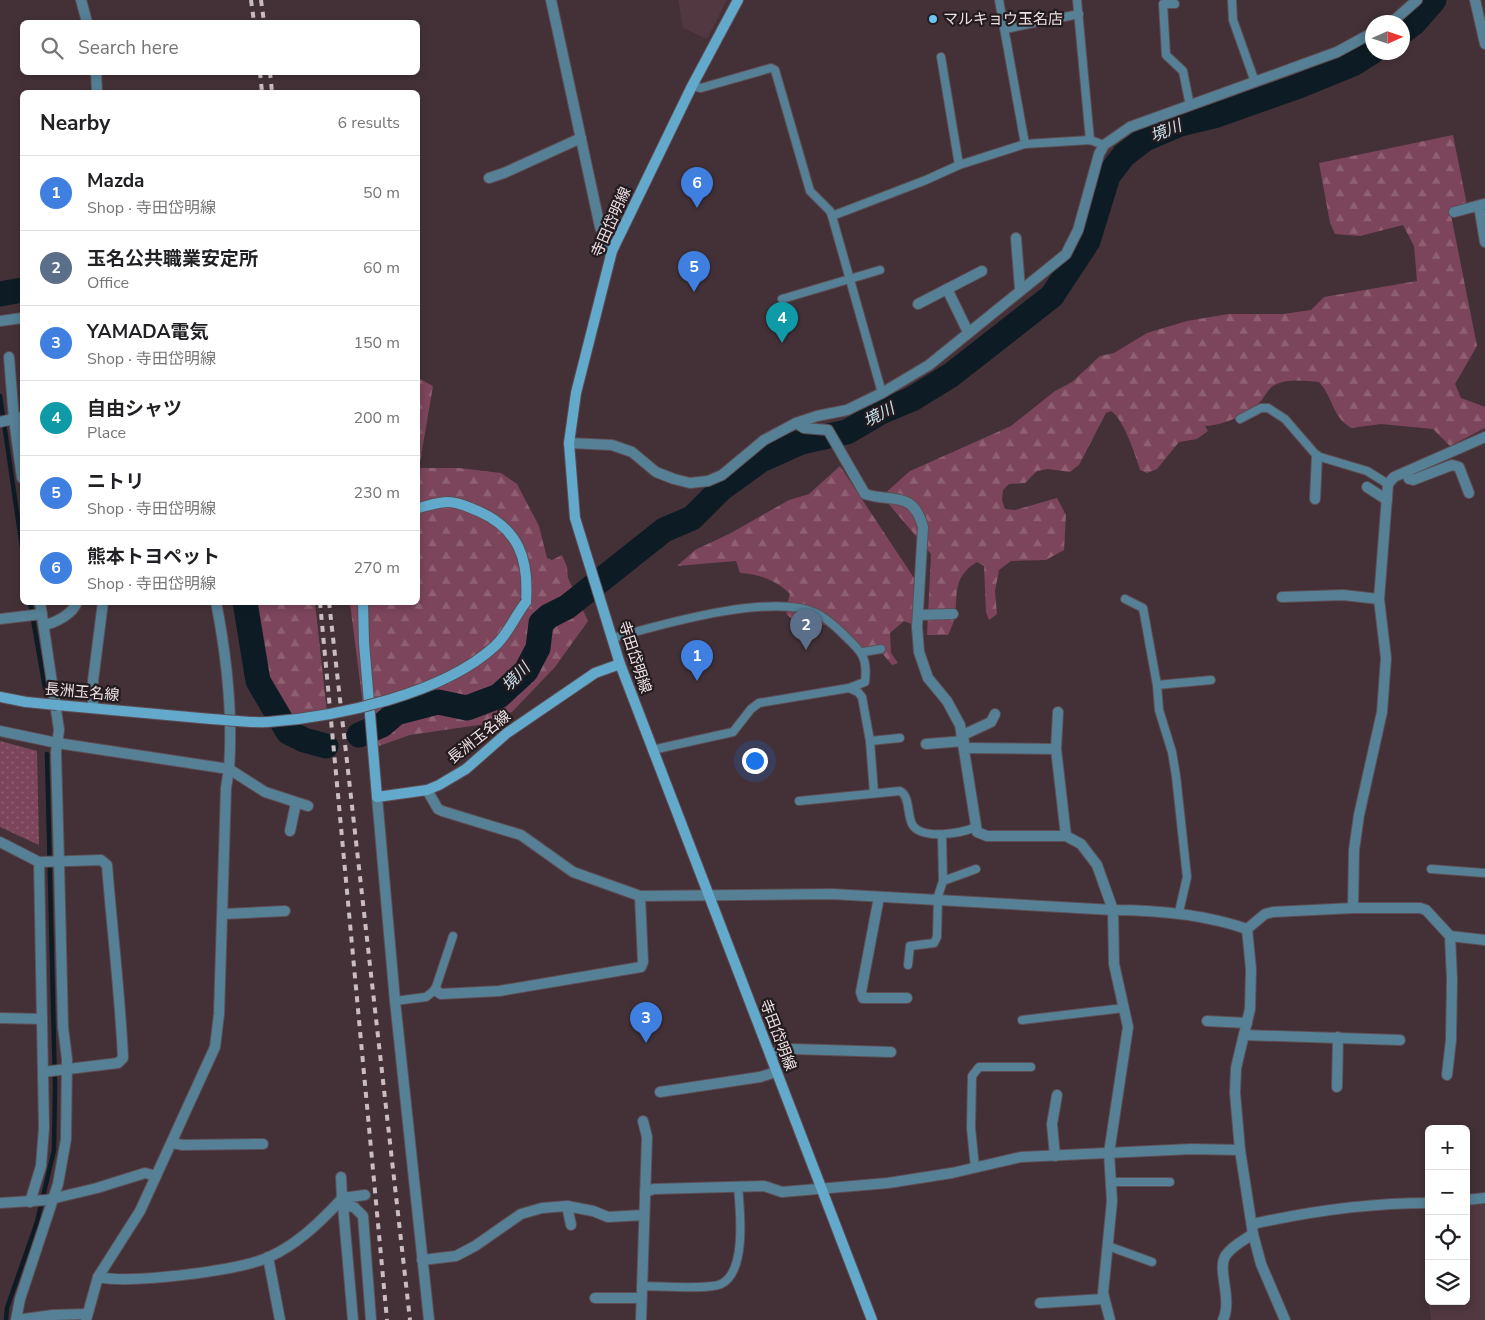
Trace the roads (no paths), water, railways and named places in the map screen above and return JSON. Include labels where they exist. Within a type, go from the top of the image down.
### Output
[{"type":"main road","name":"寺田岱明線","points":[[738,0],[692,86],[612,251],[576,393],[569,443],[575,518],[620,664],[872,1320]]},
{"type":"main road","name":"長洲玉名線","points":[[0,697],[57,705],[211,719],[268,722],[327,713],[387,700],[442,680],[496,646],[526,602],[528,579],[523,556],[510,534],[499,521],[460,504],[446,502],[420,508]]},
{"type":"main road","points":[[363,605],[364,642],[377,797]]},
{"type":"main road","name":"長洲玉名線","points":[[377,797],[427,790],[466,769],[507,733],[595,673],[620,664]]},
{"type":"street","points":[[81,0],[86,20]]},
{"type":"street","points":[[551,0],[600,227],[612,251]]},
{"type":"street","points":[[1400,15],[1417,0]]},
{"type":"street","points":[[1475,0],[1485,44]]},
{"type":"street","points":[[569,443],[612,445],[625,449],[632,452],[656,472],[674,480],[690,483],[708,481],[722,475],[764,440],[796,423],[817,416],[847,410],[882,393],[928,365],[1020,289],[1066,254],[1078,230],[1091,180],[1104,145],[1130,127],[1337,52],[1365,37]]},
{"type":"street","points":[[96,75],[97,90]]},
{"type":"street","points":[[489,178],[581,138]]},
{"type":"street","points":[[1454,212],[1482,205],[1485,242]]},
{"type":"street","points":[[1016,238],[1020,289]]},
{"type":"street","points":[[918,304],[982,270]]},
{"type":"street","points":[[947,289],[968,332]]},
{"type":"street","points":[[0,321],[20,318]]},
{"type":"street","points":[[9,356],[11,419],[20,467]]},
{"type":"street","points":[[796,423],[804,428],[828,430],[864,494],[910,502],[919,512],[923,527],[918,615],[919,652],[925,672],[946,701],[964,741],[977,832],[987,836],[1066,836],[1081,844],[1097,865],[1113,910],[1114,964],[1128,1027],[1110,1153],[1112,1202],[1104,1299],[1110,1320]]},
{"type":"street","points":[[1353,908],[1354,850],[1359,815],[1382,712],[1386,658],[1379,599],[1388,484],[1394,477],[1485,437]]},
{"type":"street","points":[[1315,499],[1317,456]]},
{"type":"street","points":[[1406,472],[1408,479],[1413,480],[1452,465],[1459,467],[1469,493]]},
{"type":"street","points":[[1367,488],[1387,500]]},
{"type":"street","points":[[1282,598],[1343,595],[1379,599]]},
{"type":"street","points":[[35,615],[39,605]]},
{"type":"street","points":[[44,625],[54,623],[76,605]]},
{"type":"street","points":[[93,708],[93,681],[103,605]]},
{"type":"street","points":[[49,862],[67,1060],[54,1072],[44,1128],[41,1166],[43,1200],[16,1320],[53,1315],[86,1317],[98,1277],[140,1210],[215,1047],[219,1014],[226,788],[231,738],[226,654],[217,605]]},
{"type":"street","points":[[918,615],[953,614]]},
{"type":"street","points":[[0,619],[35,615]]},
{"type":"street","points":[[35,615],[44,625],[59,730],[49,862],[42,1019],[66,1139],[58,1184],[43,1200]]},
{"type":"street","points":[[1058,712],[1056,749],[1066,836]]},
{"type":"street","points":[[964,741],[991,722],[995,714]]},
{"type":"street","points":[[0,731],[58,743],[229,769],[265,792],[308,806]]},
{"type":"street","points":[[926,744],[964,741],[1056,749]]},
{"type":"street","points":[[427,790],[438,809],[442,811],[520,835],[573,872],[640,896],[832,894],[1179,912],[1247,929]]},
{"type":"street","points":[[377,797],[395,1001],[429,1320]]},
{"type":"street","points":[[290,832],[296,803]]},
{"type":"street","points":[[0,842],[49,862],[102,860],[107,865],[119,983],[123,1058],[118,1064],[54,1072]]},
{"type":"street","points":[[435,990],[441,994],[499,991],[640,967],[643,962],[640,896]]},
{"type":"street","points":[[879,897],[861,992],[864,998],[870,999],[907,998]]},
{"type":"street","points":[[1247,929],[1265,914],[1273,912],[1353,908],[1420,908],[1426,910],[1450,936],[1452,979],[1451,1040],[1447,1076]]},
{"type":"street","points":[[223,914],[285,911]]},
{"type":"street","points":[[1247,929],[1251,969],[1250,1010],[1236,1068],[1235,1093],[1240,1150],[1253,1229],[1261,1264],[1285,1320]]},
{"type":"street","points":[[1450,936],[1485,940]]},
{"type":"street","points":[[0,1018],[42,1019]]},
{"type":"street","points":[[1207,1021],[1247,1023]]},
{"type":"street","points":[[1244,1035],[1400,1040]]},
{"type":"street","points":[[1337,1087],[1338,1037]]},
{"type":"street","points":[[770,1054],[793,1049],[891,1052]]},
{"type":"street","points":[[660,1092],[760,1077],[776,1072]]},
{"type":"street","points":[[1054,1156],[1052,1124],[1058,1095]]},
{"type":"street","points":[[641,1320],[647,1137],[643,1121]]},
{"type":"street","points":[[172,1143],[183,1145],[263,1144]]},
{"type":"street","points":[[645,1192],[654,1189],[764,1186],[782,1192],[888,1183],[1021,1158],[1192,1149],[1240,1150]]},
{"type":"street","points":[[0,1202],[43,1200],[97,1188],[145,1173],[156,1176]]},
{"type":"street","points":[[341,1177],[341,1202],[353,1320]]},
{"type":"street","points":[[98,1277],[123,1280],[195,1273],[268,1257],[296,1241],[341,1202],[365,1195]]},
{"type":"street","points":[[1470,1200],[1485,1198]]},
{"type":"street","points":[[341,1202],[354,1207],[362,1216],[371,1320]]},
{"type":"street","points":[[1222,1320],[1227,1310],[1222,1267],[1225,1256],[1253,1229],[1290,1216],[1380,1203],[1425,1203]]},
{"type":"street","points":[[422,1260],[456,1256],[475,1246],[521,1214],[542,1208],[567,1206],[594,1211],[608,1216],[644,1215]]},
{"type":"street","points":[[567,1206],[571,1225]]},
{"type":"street","points":[[268,1257],[280,1320]]},
{"type":"street","points":[[595,1298],[641,1298]]},
{"type":"street","points":[[1040,1303],[1104,1299]]},
{"type":"lane","points":[[999,0],[1025,144]]},
{"type":"lane","points":[[1077,0],[1090,140]]},
{"type":"lane","points":[[1232,0],[1233,20],[1255,82]]},
{"type":"lane","points":[[1175,4],[1163,4],[1166,55],[1183,70],[1190,106]]},
{"type":"lane","points":[[1004,29],[1079,14]]},
{"type":"lane","points":[[941,57],[959,165]]},
{"type":"lane","points":[[692,86],[701,88],[771,68],[775,70],[810,192],[830,211],[832,216],[882,393]]},
{"type":"lane","points":[[832,216],[926,180],[959,165],[1025,144],[1090,140],[1104,145]]},
{"type":"lane","points":[[782,299],[880,270]]},
{"type":"lane","points":[[1240,419],[1261,408],[1275,411],[1285,419],[1317,456],[1367,471],[1388,484]]},
{"type":"lane","points":[[1125,599],[1142,608],[1157,685],[1159,710],[1172,752],[1187,877],[1179,912]]},
{"type":"lane","points":[[613,638],[747,606],[765,606],[800,608],[815,613],[832,624],[863,652],[867,669],[865,682],[850,688],[759,703],[751,708],[733,732],[652,750]]},
{"type":"lane","points":[[863,652],[881,649]]},
{"type":"lane","points":[[1157,685],[1211,680]]},
{"type":"lane","points":[[850,688],[858,692],[862,697],[870,741],[874,793]]},
{"type":"lane","points":[[870,741],[900,738]]},
{"type":"lane","points":[[798,801],[874,793],[903,793],[913,825],[942,836],[976,827]]},
{"type":"lane","points":[[908,965],[910,946],[934,943],[937,937],[938,901],[944,881],[942,836]]},
{"type":"lane","points":[[944,881],[976,869]]},
{"type":"lane","points":[[1431,869],[1485,873]]},
{"type":"lane","points":[[395,1001],[426,997],[435,990],[454,936]]},
{"type":"lane","points":[[1022,1020],[1124,1008]]},
{"type":"lane","points":[[975,1168],[971,1128],[972,1076],[979,1067],[1032,1067]]},
{"type":"lane","points":[[1111,1182],[1170,1182]]},
{"type":"lane","points":[[641,1286],[713,1286],[726,1281],[732,1274],[740,1243],[738,1186]]},
{"type":"lane","points":[[1108,1246],[1152,1262]]},
{"type":"waterway","name":"境川","points":[[1410,26],[1434,0]]},
{"type":"waterway","name":"境川","points":[[359,735],[382,725],[396,713],[438,702],[467,708],[499,696],[526,671],[538,648],[541,623],[549,616],[567,607],[664,530],[692,518],[721,489],[761,460],[801,442],[847,432],[881,412],[912,399],[951,375],[1052,296],[1088,241],[1108,176],[1124,155],[1145,139],[1180,124],[1217,115],[1299,86],[1353,64],[1365,56]]},
{"type":"waterway","points":[[0,294],[20,290]]},
{"type":"waterway","points":[[0,396],[20,533]]},
{"type":"waterway","points":[[31,605],[45,688]]},
{"type":"waterway","name":"境川","points":[[245,605],[258,681],[288,732],[304,740],[326,746]]},
{"type":"waterway","points":[[6,1320],[7,1308],[37,1222],[54,1150],[55,1086],[47,754]]},
{"type":"railway","points":[[251,0],[254,20]]},
{"type":"railway","points":[[261,0],[264,20]]},
{"type":"railway","points":[[260,75],[262,90]]},
{"type":"railway","points":[[270,75],[272,90]]},
{"type":"railway","points":[[320,605],[387,1320]]},
{"type":"railway","points":[[329,605],[410,1320]]},
{"type":"place","name":"マルキョウ玉名店","points":[[933,19]]},
{"type":"place","name":"熊本トヨペット","points":[[697,208]]},
{"type":"place","name":"ニトリ","points":[[694,292]]},
{"type":"place","name":"自由シャツ","points":[[782,343]]},
{"type":"place","name":"玉名公共職業安定所","points":[[806,650]]},
{"type":"place","name":"Mazda","points":[[697,681]]},
{"type":"place","name":"YAMADA電気","points":[[646,1043]]}]
